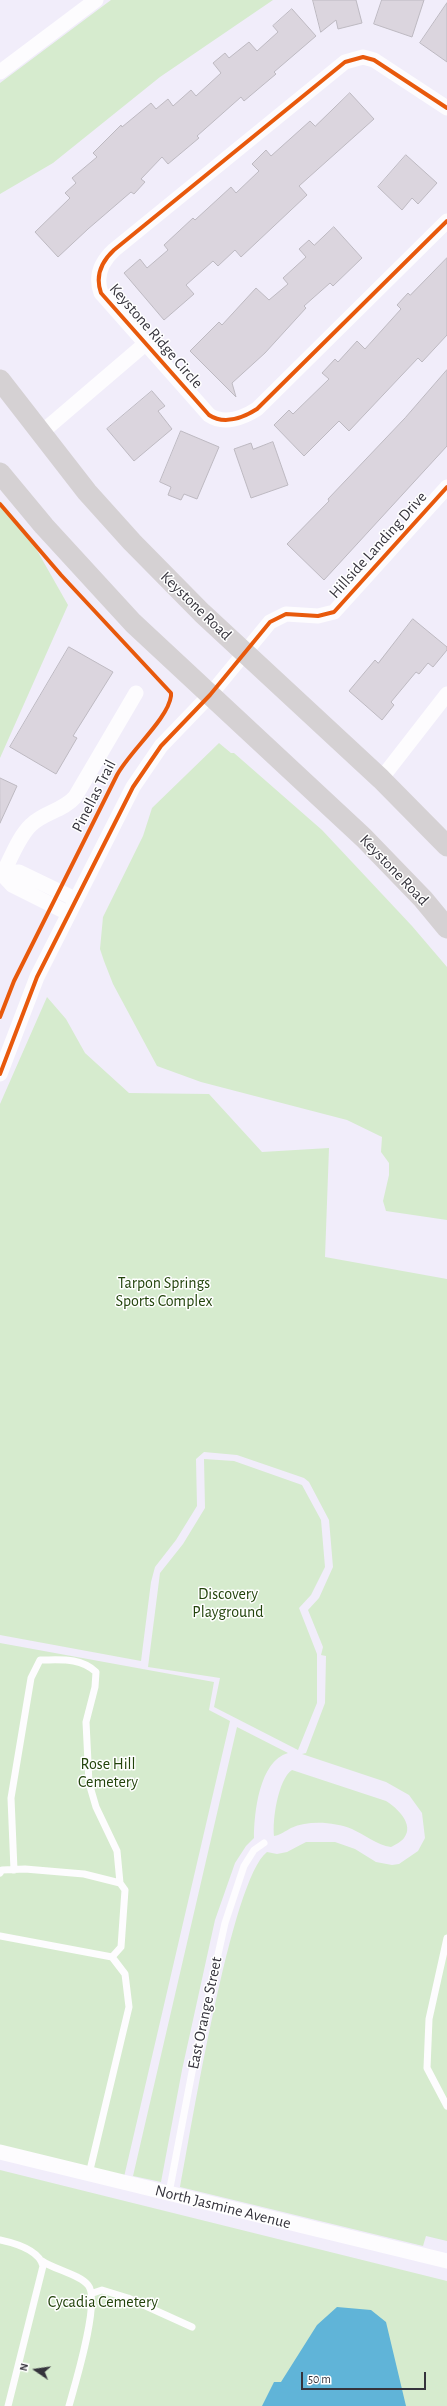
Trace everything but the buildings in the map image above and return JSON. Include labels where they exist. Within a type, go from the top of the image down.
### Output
[{"type":"main road","name":"Keystone Road","points":[[0,380],[87,492],[132,542],[244,652],[381,779],[447,846]]},
{"type":"main road","name":"Keystone Road","points":[[0,473],[44,526],[133,622],[364,838],[423,899],[447,928]]},
{"type":"street","points":[[0,72],[96,0]]},
{"type":"street","name":"Keystone Ridge Circle","points":[[447,108],[374,60],[356,58],[338,66],[114,250],[102,263],[99,280],[101,293],[209,415],[224,420],[249,413],[257,409],[447,221]]},
{"type":"street","name":"Keystone Ridge Circle","points":[[41,433],[145,344]]},
{"type":"street","name":"Hillside Landing Drive","points":[[0,1074],[34,984],[75,898],[141,773],[175,730],[210,695],[244,652],[276,617],[286,614],[324,616],[334,612],[447,487]]},
{"type":"street","points":[[1,872],[30,826],[43,817],[68,805],[75,797],[136,693]]},
{"type":"street","points":[[381,779],[447,694]]},
{"type":"street","points":[[1,872],[19,872],[75,898]]},
{"type":"street","points":[[1,872],[12,885],[68,913]]},
{"type":"street","name":"North Jasmine Avenue","points":[[0,2152],[447,2261]]},
{"type":"lane","points":[[14,1870],[11,1798],[31,1678],[40,1660],[69,1660],[87,1664],[96,1672],[95,1687],[86,1722],[89,1783],[96,1807],[117,1851],[120,1883],[125,1890],[121,1947],[112,1957]]},
{"type":"lane","name":"East Orange Street","points":[[169,2193],[192,2072],[225,1923],[244,1866],[254,1850],[264,1843]]},
{"type":"lane","points":[[0,1873],[2,1870],[14,1870],[84,1874],[120,1883]]},
{"type":"lane","points":[[0,1936],[112,1957],[125,1974],[129,2007],[89,2174]]},
{"type":"lane","points":[[447,1938],[429,2019],[427,2068],[447,2106]]},
{"type":"lane","points":[[0,2240],[22,2247],[37,2255],[42,2261],[51,2267],[84,2281],[93,2294],[90,2318],[69,2406]]},
{"type":"lane","points":[[8,2406],[42,2272],[42,2261]]},
{"type":"lane","points":[[93,2294],[102,2290],[128,2298],[192,2327]]},
{"type":"green space","points":[[111,0],[273,0],[160,77],[53,163],[0,194],[0,83]]},
{"type":"green space","points":[[0,501],[26,531],[68,605],[0,758]]},
{"type":"green space","points":[[219,743],[231,753],[234,753],[322,830],[412,926],[447,967],[447,1220],[386,1211],[383,1201],[389,1175],[389,1163],[381,1152],[382,1137],[347,1120],[201,1082],[157,1066],[113,984],[100,949],[103,917],[143,836],[152,808]]},
{"type":"green space","name":"Tarpon Springs Sports Complex","points":[[47,997],[66,1019],[85,1053],[129,1093],[209,1094],[262,1152],[329,1148],[325,1257],[447,1279],[447,2241],[426,2236],[423,2246],[180,2187],[214,2009],[227,1955],[240,1908],[253,1872],[267,1852],[277,1854],[287,1852],[306,1842],[335,1842],[355,1849],[376,1862],[392,1865],[399,1864],[418,1851],[425,1838],[422,1813],[409,1795],[386,1782],[302,1754],[306,1753],[325,1703],[326,1656],[321,1655],[323,1647],[308,1610],[319,1598],[333,1567],[329,1520],[309,1482],[304,1478],[237,1455],[204,1452],[196,1459],[197,1506],[176,1540],[155,1567],[151,1582],[141,1661],[0,1635],[0,1104]]},
{"type":"green space","name":"Discovery Playground","points":[[204,1459],[234,1461],[302,1485],[321,1520],[325,1567],[311,1595],[299,1608],[317,1654],[317,1703],[298,1750],[214,1707],[220,1678],[148,1667],[160,1573],[183,1544],[205,1508]]},
{"type":"green space","name":"Rose Hill Cemetery","points":[[0,1643],[214,1682],[209,1710],[230,1721],[124,2177],[0,2145]]},
{"type":"green space","points":[[237,1727],[288,1753],[278,1758],[270,1766],[264,1777],[257,1803],[254,1838],[246,1846],[235,1863],[215,1920],[182,2070],[161,2182],[133,2176]]},
{"type":"green space","points":[[292,1770],[386,1801],[395,1807],[403,1816],[406,1822],[407,1833],[400,1842],[391,1847],[376,1842],[352,1829],[330,1823],[298,1825],[274,1836],[274,1821],[277,1801],[283,1782]]},
{"type":"green space","name":"Cycadia Cemetery","points":[[0,2170],[447,2281],[447,2406],[0,2406]]},
{"type":"water","points":[[337,2307],[371,2310],[386,2322],[406,2406],[262,2406],[274,2382],[281,2382],[317,2325]]},
{"type":"cycle path","points":[[447,108],[374,60],[363,57],[345,62],[114,250],[106,259],[100,270],[99,287],[101,293],[209,415],[221,420],[233,419],[246,415],[257,409],[447,221]]},
{"type":"cycle path","points":[[0,1074],[37,977],[133,787],[161,746],[210,695],[270,622],[286,614],[318,616],[334,612],[447,487]]},
{"type":"cycle path","name":"Pinellas Trail","points":[[0,504],[61,575],[171,693],[168,705],[163,715],[130,756],[117,775],[14,981],[0,1017]]}]
